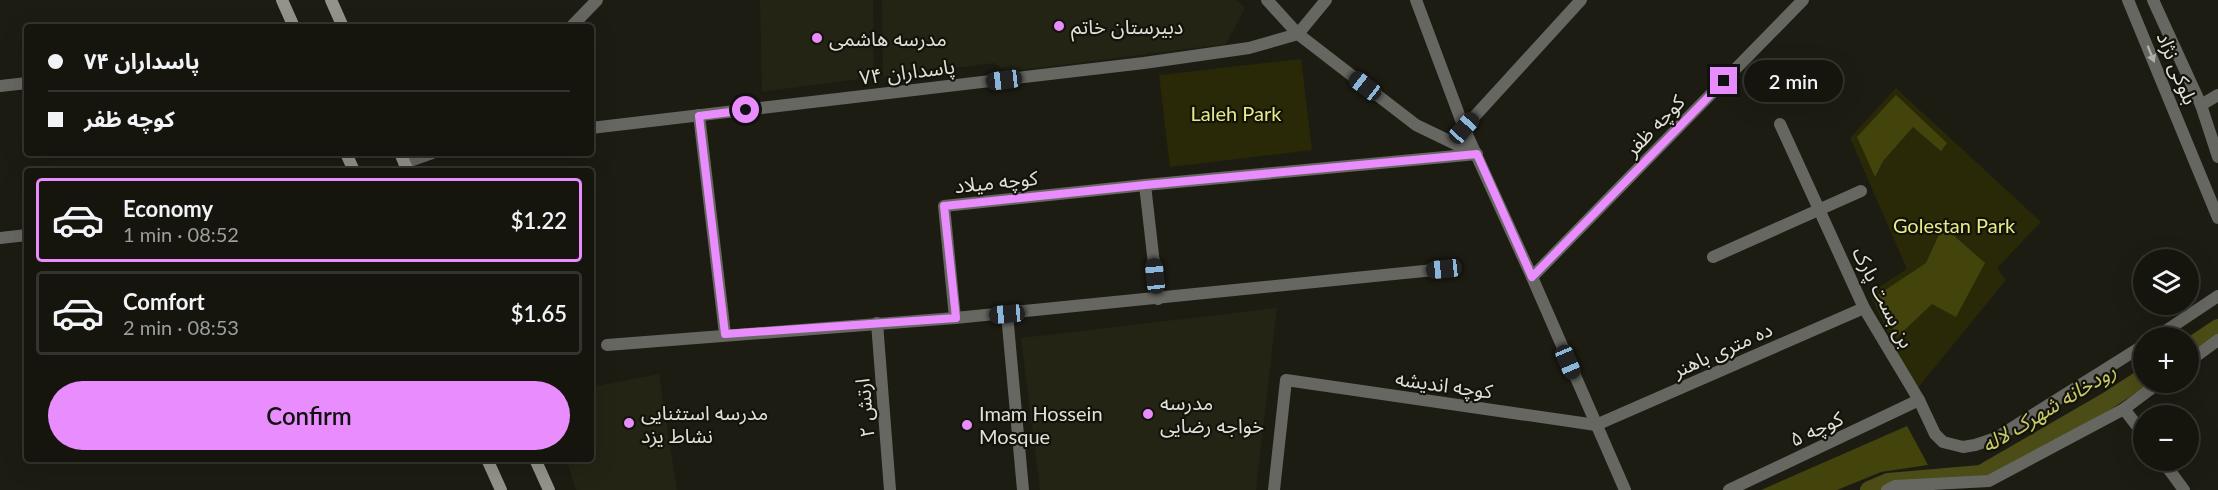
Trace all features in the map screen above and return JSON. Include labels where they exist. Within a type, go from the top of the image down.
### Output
[{"type":"main road","points":[[282,0],[293,24]]},
{"type":"main road","points":[[331,0],[342,24]]},
{"type":"main road","points":[[488,462],[501,490]]},
{"type":"main road","points":[[536,462],[549,490]]},
{"type":"street","points":[[574,24],[597,0]]},
{"type":"street","points":[[1267,0],[1298,34],[1416,125],[1477,154]]},
{"type":"street","points":[[1298,34],[1326,0]]},
{"type":"street","points":[[1416,0],[1464,128],[1625,490]]},
{"type":"street","points":[[1464,128],[1581,0]]},
{"type":"street","name":"کوچه ظفر","points":[[1532,277],[1803,0]]},
{"type":"street","name":"بلوکی نژاد","points":[[2128,0],[2218,218]]},
{"type":"street","name":"بلوکی نژاد","points":[[2153,0],[2201,105],[2218,157]]},
{"type":"street","name":"پاسداران ۷۴","points":[[594,128],[1144,63],[1249,48],[1298,34]]},
{"type":"street","points":[[0,86],[24,83]]},
{"type":"street","points":[[2201,105],[2218,95]]},
{"type":"street","points":[[699,116],[725,334]]},
{"type":"street","name":"بن بست پارک","points":[[1780,124],[1864,308],[1919,400],[1935,434],[1942,442],[1952,446],[1975,445],[1996,438],[2133,352]]},
{"type":"street","name":"کوچه میلاد","points":[[956,318],[944,206],[1477,154]]},
{"type":"street","points":[[404,162],[423,156]]},
{"type":"street","points":[[1145,185],[1158,299]]},
{"type":"street","points":[[1713,257],[1860,191]]},
{"type":"street","points":[[0,238],[24,235]]},
{"type":"street","points":[[607,345],[725,334],[1007,314],[1444,269]]},
{"type":"street","points":[[2172,327],[2218,296]]},
{"type":"street","name":"ده متری باهنر","points":[[1596,426],[1864,308]]},
{"type":"street","points":[[1007,314],[1023,490]]},
{"type":"street","name":"ارتش ۲","points":[[877,323],[890,490]]},
{"type":"street","points":[[2199,354],[2218,340]]},
{"type":"street","name":"کوچه اندیشه","points":[[1274,490],[1286,380],[1596,426]]},
{"type":"street","points":[[1887,490],[1895,486],[1989,481],[2124,409],[2145,393]]},
{"type":"street","name":"کوچه ۵","points":[[1729,490],[1919,400]]},
{"type":"street","points":[[2124,409],[2133,421]]},
{"type":"street","points":[[2170,471],[2184,490]]},
{"type":"shaded area","name":"مدرسه هاشمی","points":[[760,0],[873,0],[874,77],[762,92]]},
{"type":"shaded area","name":"دبیرستان خاتم","points":[[882,0],[1236,0],[1245,8],[1226,44],[1006,72],[994,63],[883,77]]},
{"type":"shaded area","points":[[1896,95],[1947,143],[1941,151],[1913,127],[1883,161],[1875,177],[1857,137]]},
{"type":"shaded area","points":[[1943,226],[1985,263],[1956,317],[1932,304],[1897,337],[1878,295],[1926,263]]},
{"type":"shaded area","name":"مدرسه خواجه رضایی","points":[[1277,308],[1256,490],[1040,490],[1021,338]]},
{"type":"shaded area","name":"مدرسه استثنایی نشاط یزد","points":[[659,374],[677,490],[576,490],[567,462],[594,462],[594,386]]},
{"type":"shaded area","points":[[1907,426],[1928,465],[1881,472],[1837,490],[1761,490]]},
{"type":"green space","name":"Laleh Park","points":[[1301,59],[1312,150],[1170,167],[1159,75]]},
{"type":"green space","name":"Golestan Park","points":[[1896,88],[2041,222],[1997,268],[2006,280],[1916,390],[1869,293],[1907,269],[1850,138]]},
{"type":"waterway","name":"رودخانه شهرک لاله","points":[[2199,341],[2218,328]]},
{"type":"waterway","name":"رودخانه شهرک لاله","points":[[1869,490],[1888,482],[1981,474],[2133,384]]},
{"type":"place","name":"دبیرستان خاتم","points":[[1059,26]]},
{"type":"place","name":"مدرسه هاشمی","points":[[817,38]]},
{"type":"place","name":"مدرسه خواجه رضایی","points":[[1148,414]]},
{"type":"place","name":"مدرسه استثنایی نشاط یزد","points":[[629,423]]},
{"type":"place","name":"Imam Hossein Mosque","points":[[967,425]]},
{"type":"route","points":[[746,110],[699,116],[725,334],[956,318],[944,206],[1477,154],[1532,277],[1724,81]]}]
